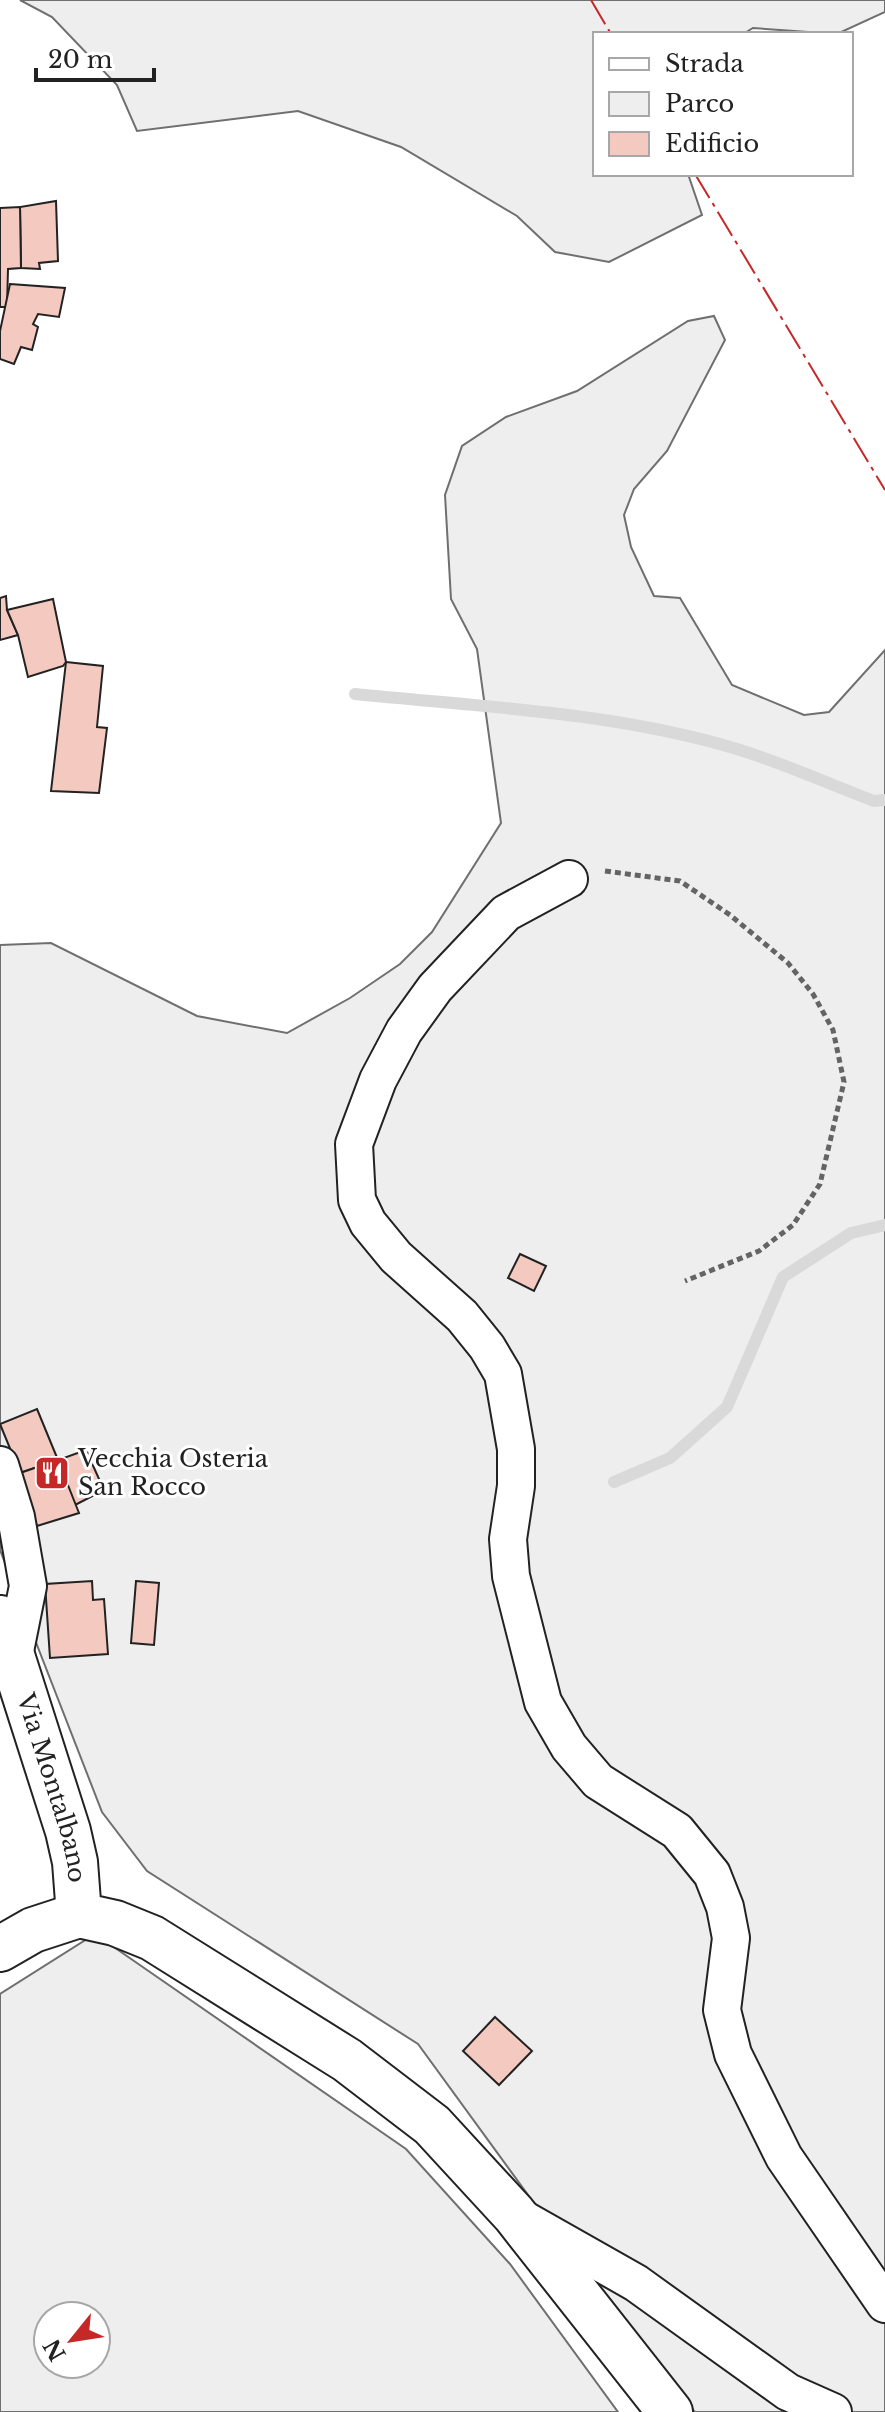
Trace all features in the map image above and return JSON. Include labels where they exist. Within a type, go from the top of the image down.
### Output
[{"type":"street","points":[[569,879],[506,913],[435,988],[404,1031],[378,1080],[354,1144],[357,1200],[368,1223],[396,1257],[462,1316],[503,1374],[516,1449],[516,1486],[508,1539],[511,1576],[543,1702],[569,1747],[598,1781],[677,1831],[712,1874],[725,1907],[731,1938],[722,2010],[733,2054],[784,2157],[885,2304]]},
{"type":"street","points":[[0,1465],[16,1517],[28,1586],[7,1637]]},
{"type":"street","name":"Via Montalbano","points":[[7,1637],[68,1831],[75,1862],[79,1915]]},
{"type":"street","points":[[0,1949],[33,1930],[79,1915],[115,1923],[152,1938],[347,2060],[432,2125],[514,2214],[670,2412]]},
{"type":"street","points":[[514,2214],[636,2283],[788,2392],[833,2412]]},
{"type":"path","points":[[569,879],[596,871],[627,872],[680,881],[730,915],[788,963],[813,994],[833,1030],[844,1082],[820,1184],[793,1225],[759,1251],[685,1281]]},
{"type":"green space","points":[[20,0],[885,0],[885,12],[841,32],[753,28],[746,32],[593,32],[593,176],[689,176],[702,215],[609,262],[555,252],[517,216],[401,147],[298,111],[137,131],[117,85],[52,17]]},
{"type":"green space","points":[[714,316],[725,340],[667,451],[634,489],[624,515],[631,547],[654,596],[680,598],[732,685],[804,715],[829,712],[885,650],[885,2412],[695,2412],[590,2280],[418,2044],[147,1871],[102,1812],[0,1550],[0,945],[51,943],[197,1016],[287,1033],[350,998],[400,964],[432,932],[501,823],[477,649],[451,599],[445,495],[462,446],[506,417],[577,391],[688,321]]},
{"type":"green space","points":[[95,1934],[406,2149],[510,2264],[618,2412],[0,2412],[0,1994]]},
{"type":"building","points":[[56,201],[58,261],[39,263],[40,269],[21,268],[20,207]]},
{"type":"building","points":[[20,207],[21,268],[8,269],[7,307],[0,307],[0,208]]},
{"type":"building","points":[[10,284],[65,288],[59,317],[38,314],[33,324],[38,327],[32,350],[21,347],[14,364],[0,359],[0,331]]},
{"type":"building","points":[[6,596],[7,610],[18,635],[0,640],[0,598]]},
{"type":"building","points":[[53,599],[66,662],[63,666],[28,677],[18,635],[7,610]]},
{"type":"building","points":[[66,662],[103,666],[97,727],[107,728],[99,793],[51,791]]},
{"type":"building","points":[[520,1254],[546,1266],[534,1291],[508,1278]]},
{"type":"building","points":[[37,1409],[58,1460],[20,1473],[0,1424]]},
{"type":"building","points":[[86,1450],[104,1490],[75,1505],[58,1460]]},
{"type":"building","points":[[58,1460],[79,1513],[37,1526],[20,1473]]},
{"type":"building","points":[[92,1581],[93,1600],[104,1599],[108,1654],[50,1658],[45,1584]]},
{"type":"building","points":[[136,1581],[159,1583],[154,1645],[131,1643]]},
{"type":"building","points":[[495,2017],[532,2051],[499,2085],[463,2051]]},
{"type":"waterway","points":[[355,694],[548,712],[643,727],[737,749],[874,801],[885,800]]},
{"type":"waterway","points":[[614,1482],[670,1458],[727,1407],[783,1277],[851,1233],[885,1225]]},
{"type":"power","points":[[591,0],[610,32]]},
{"type":"power","points":[[696,176],[885,490]]},
{"type":"place","name":"Vecchia Osteria San Rocco","points":[[52,1473]]}]
